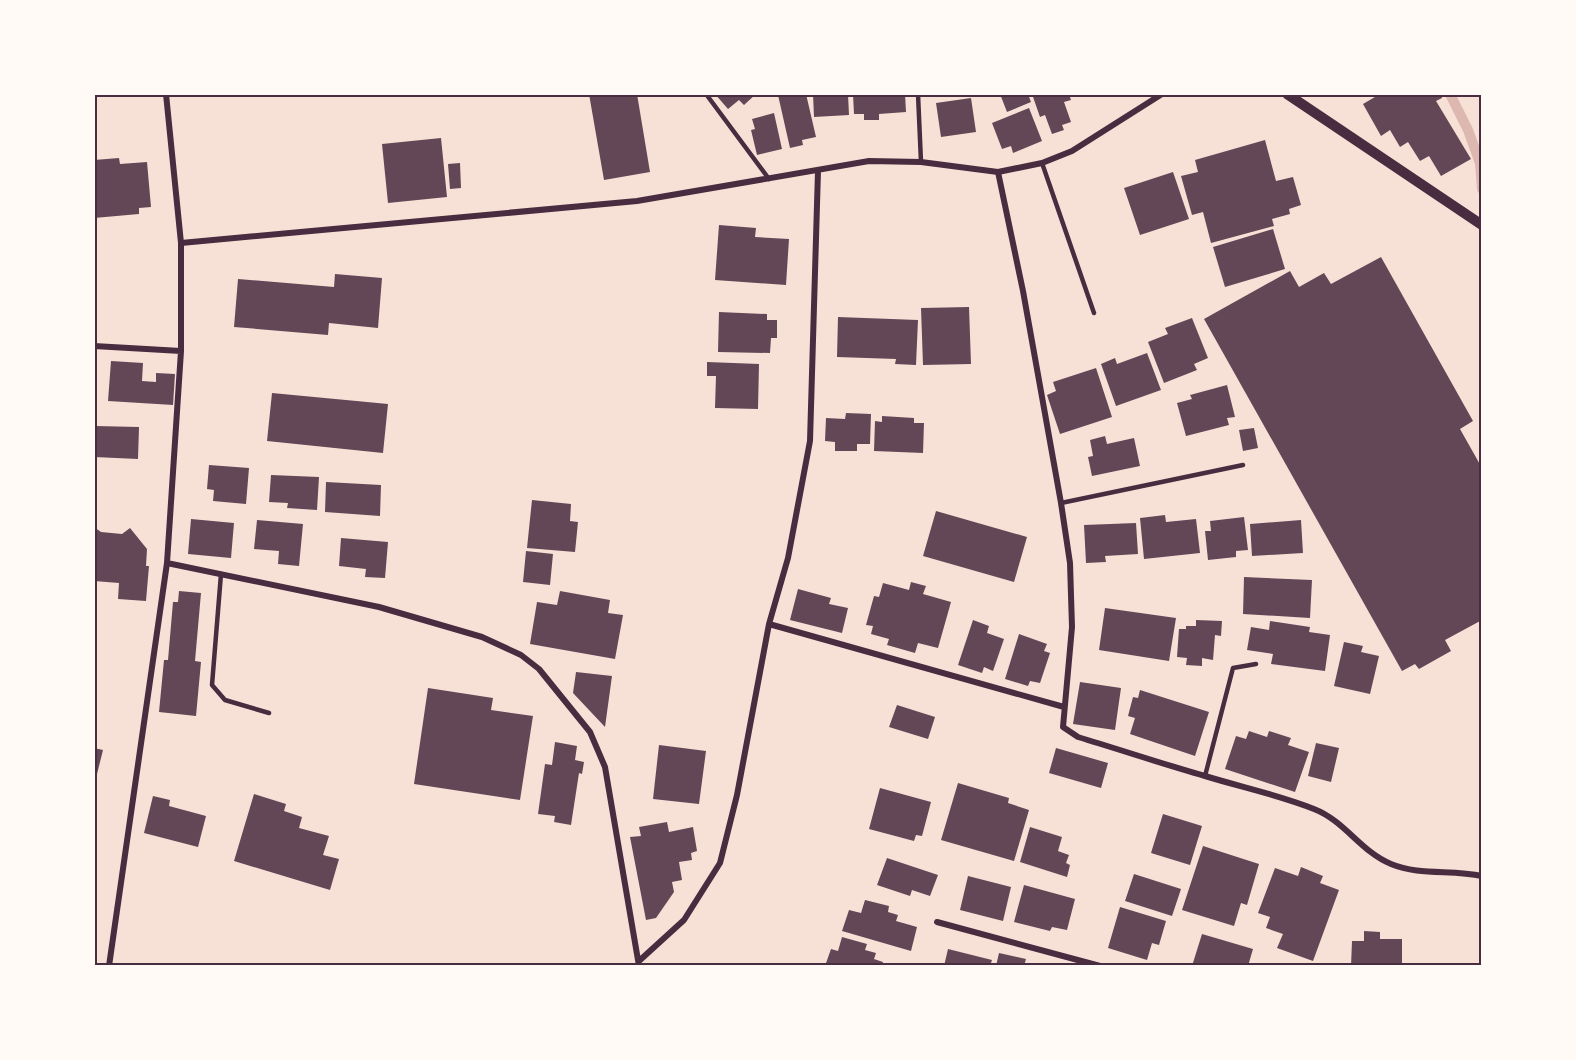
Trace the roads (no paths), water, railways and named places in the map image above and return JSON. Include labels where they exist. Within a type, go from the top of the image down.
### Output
[{"type":"street","points":[[109,966],[167,563],[181,351],[181,243],[166,94]]},
{"type":"street","points":[[181,243],[637,201],[869,161],[921,162],[998,172],[1042,163],[1072,151],[1162,94]]},
{"type":"street","points":[[1287,94],[1482,225]]},
{"type":"street","points":[[639,963],[684,920],[720,863],[737,795],[769,624],[788,558],[810,441],[818,171]]},
{"type":"street","points":[[998,172],[1023,291],[1070,563],[1072,627],[1063,727],[1078,737],[1318,810],[1341,824],[1362,845],[1390,864],[1412,870],[1482,876]]},
{"type":"street","points":[[94,346],[181,351]]},
{"type":"street","points":[[167,563],[379,607],[482,637],[521,655],[539,669],[590,732],[605,767],[639,963]]},
{"type":"street","points":[[769,624],[1064,707]]},
{"type":"street","points":[[937,922],[1100,966]]},
{"type":"lane","points":[[706,94],[769,179]]},
{"type":"lane","points":[[918,94],[921,162]]},
{"type":"lane","points":[[1042,163],[1094,313]]},
{"type":"lane","points":[[1061,503],[1243,465]]},
{"type":"lane","points":[[221,574],[212,685],[225,700],[269,712]]},
{"type":"lane","points":[[1205,776],[1233,668],[1256,664]]},
{"type":"waterway","points":[[1450,94],[1468,130],[1480,163],[1482,189]]}]
